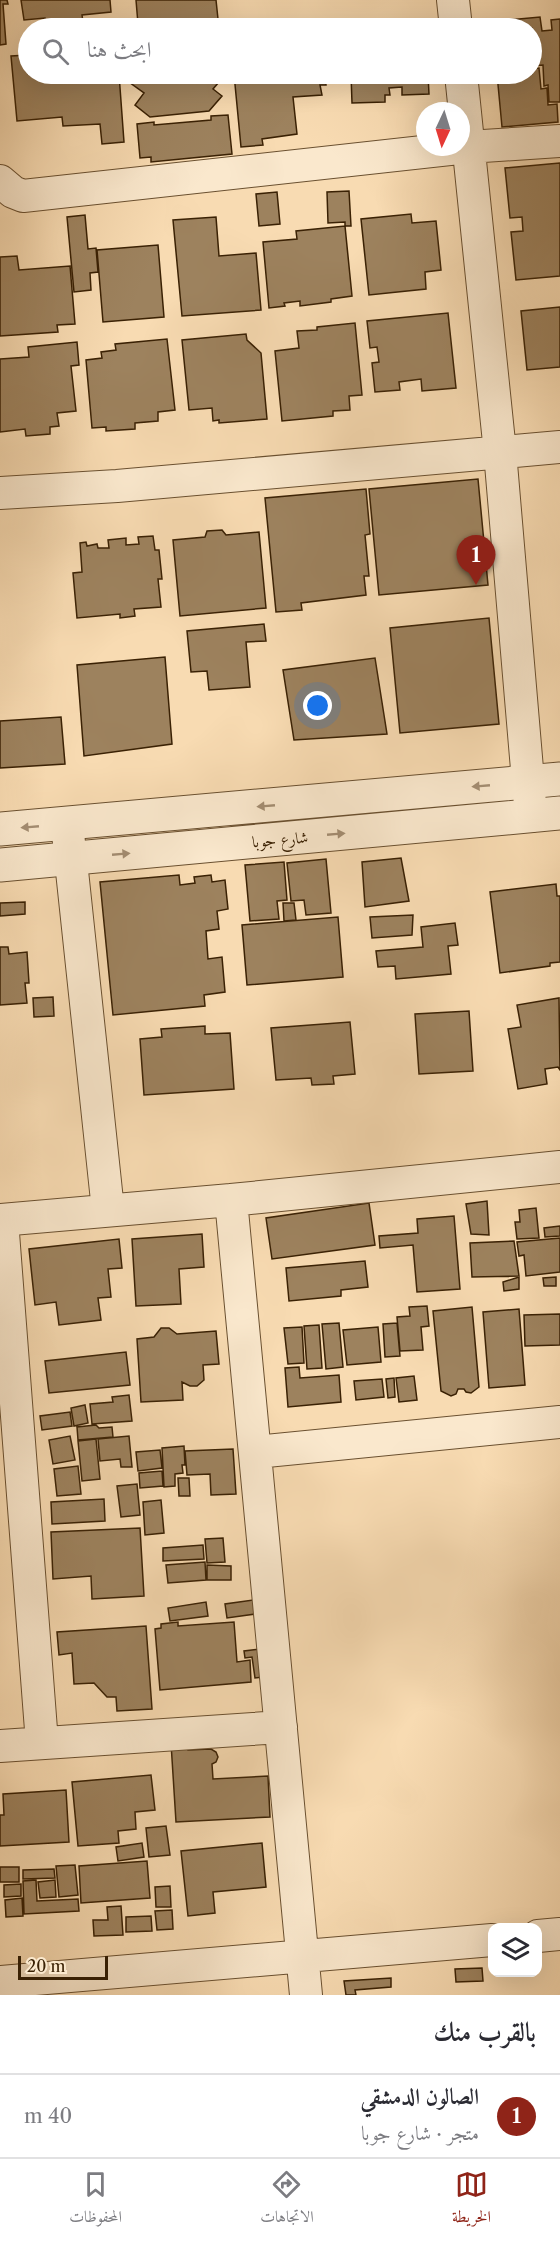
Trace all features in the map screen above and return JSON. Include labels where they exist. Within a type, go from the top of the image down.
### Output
[{"type":"street","points":[[453,0],[455,18]]},
{"type":"street","points":[[462,84],[464,102]]},
{"type":"street","points":[[470,147],[560,141]]},
{"type":"street","points":[[0,181],[13,192],[23,196],[416,153]]},
{"type":"street","points":[[469,156],[500,452],[544,780],[546,814]]},
{"type":"street","points":[[0,493],[129,485],[560,447]]},
{"type":"street","points":[[0,829],[544,780]]},
{"type":"street","name":"شارع جوبا","points":[[0,865],[546,814]]},
{"type":"street","points":[[67,824],[108,1210]]},
{"type":"street","points":[[42,1743],[10,1462],[1,1220],[560,1167]]},
{"type":"street","points":[[231,1200],[306,1995]]},
{"type":"street","points":[[256,1452],[560,1422]]},
{"type":"street","points":[[0,1746],[281,1727]]},
{"type":"street","points":[[542,1936],[560,1934]]},
{"type":"street","points":[[0,1982],[488,1940]]},
{"type":"building","points":[[0,0],[7,0],[8,4],[3,4],[6,44],[0,45]]},
{"type":"building","points":[[21,0],[110,0],[111,12],[82,15],[82,18],[24,18]]},
{"type":"building","points":[[136,0],[216,0],[218,18],[138,18]]},
{"type":"building","points":[[560,19],[560,102],[549,102],[548,85],[544,86],[542,31],[552,30],[551,20]]},
{"type":"building","points":[[11,56],[18,56],[18,84],[120,84],[124,142],[102,144],[100,124],[63,126],[62,117],[17,121]]},
{"type":"building","points":[[132,84],[217,84],[213,89],[222,96],[209,111],[150,117],[135,105],[144,93]]},
{"type":"building","points":[[235,84],[326,84],[320,85],[322,95],[293,97],[297,134],[262,139],[263,145],[241,147]]},
{"type":"building","points":[[351,84],[428,84],[429,94],[402,95],[402,87],[389,88],[390,95],[385,95],[385,102],[352,103]]},
{"type":"building","points":[[498,84],[541,84],[541,89],[547,88],[548,105],[557,104],[558,122],[502,127]]},
{"type":"building","points":[[228,115],[232,154],[151,162],[151,157],[140,158],[137,124],[154,122],[154,125],[211,120],[211,116]]},
{"type":"building","points":[[560,163],[560,276],[516,280],[511,232],[523,231],[522,217],[510,218],[505,168]]},
{"type":"building","points":[[349,191],[351,226],[345,226],[345,222],[328,223],[327,192]]},
{"type":"building","points":[[277,192],[280,224],[259,226],[256,194]]},
{"type":"building","points":[[411,214],[412,223],[436,221],[441,270],[425,272],[426,289],[369,295],[361,219]]},
{"type":"building","points":[[85,215],[88,249],[96,248],[98,272],[90,273],[91,290],[74,292],[67,217]]},
{"type":"building","points":[[216,217],[219,256],[256,253],[261,310],[182,316],[173,220]]},
{"type":"building","points":[[345,226],[352,296],[331,299],[331,302],[300,306],[300,301],[269,308],[263,242],[297,239],[296,231]]},
{"type":"building","points":[[158,245],[164,317],[103,322],[97,250]]},
{"type":"building","points":[[17,256],[19,270],[70,266],[75,324],[57,325],[58,332],[0,336],[0,257]]},
{"type":"building","points":[[560,307],[560,367],[527,370],[521,311]]},
{"type":"building","points":[[448,313],[456,388],[422,391],[421,379],[399,382],[400,390],[375,392],[372,363],[379,362],[377,347],[370,348],[367,321]]},
{"type":"building","points":[[355,323],[362,395],[349,396],[350,410],[333,411],[333,416],[282,421],[275,351],[299,348],[297,331]]},
{"type":"building","points":[[246,334],[247,340],[261,353],[267,419],[219,423],[219,420],[213,421],[212,408],[189,410],[182,340]]},
{"type":"building","points":[[167,339],[175,410],[158,412],[158,421],[135,423],[135,429],[106,431],[106,427],[92,428],[86,360],[102,358],[101,352],[116,350],[115,344]]},
{"type":"building","points":[[77,342],[79,365],[71,366],[76,411],[57,413],[59,426],[50,427],[50,434],[26,436],[25,429],[0,432],[0,359],[29,357],[28,347]]},
{"type":"building","points":[[478,479],[488,585],[379,595],[369,489]]},
{"type":"building","points":[[366,489],[370,534],[365,535],[369,576],[364,576],[366,595],[301,603],[302,610],[276,612],[265,498]]},
{"type":"building","points":[[222,530],[226,535],[259,532],[266,608],[180,616],[173,540],[205,537],[207,531]]},
{"type":"building","points":[[153,536],[155,550],[159,550],[162,579],[158,579],[161,607],[134,609],[135,616],[120,618],[120,614],[77,618],[73,573],[82,572],[80,543],[86,542],[87,546],[97,544],[98,548],[109,548],[108,540],[126,538],[126,545],[139,544],[138,537]]},
{"type":"building","points":[[489,618],[499,724],[400,733],[390,628]]},
{"type":"building","points":[[264,624],[266,641],[246,642],[250,687],[209,690],[207,671],[191,672],[187,631]]},
{"type":"building","points":[[165,657],[172,744],[84,756],[77,665]]},
{"type":"building","points":[[375,658],[387,734],[294,740],[283,670]]},
{"type":"building","points":[[61,717],[65,764],[0,768],[0,721]]},
{"type":"building","points":[[401,858],[409,901],[365,907],[362,862]]},
{"type":"building","points":[[326,859],[331,913],[306,915],[304,900],[291,901],[287,863]]},
{"type":"building","points":[[284,862],[287,900],[277,901],[279,919],[250,921],[245,865]]},
{"type":"building","points":[[179,875],[180,885],[195,883],[194,877],[211,875],[212,882],[225,880],[228,909],[217,911],[219,929],[206,931],[208,959],[222,957],[225,992],[204,995],[205,1006],[113,1015],[100,882]]},
{"type":"building","points":[[556,884],[557,896],[560,896],[560,962],[550,963],[550,966],[500,973],[490,892]]},
{"type":"building","points":[[25,902],[25,914],[0,916],[0,903]]},
{"type":"building","points":[[283,903],[294,903],[296,920],[284,921]]},
{"type":"building","points":[[413,915],[412,935],[372,938],[370,917]]},
{"type":"building","points":[[338,917],[343,977],[247,985],[242,925]]},
{"type":"building","points":[[455,923],[458,945],[448,946],[451,974],[396,979],[395,966],[378,967],[376,951],[423,947],[421,927]]},
{"type":"building","points":[[0,947],[8,947],[9,954],[27,952],[29,983],[25,983],[27,1003],[0,1005]]},
{"type":"building","points":[[53,997],[54,1016],[34,1017],[33,998]]},
{"type":"building","points":[[559,998],[560,1070],[558,1067],[545,1069],[547,1084],[518,1089],[508,1029],[521,1027],[517,1005]]},
{"type":"building","points":[[469,1011],[473,1071],[419,1074],[415,1014]]},
{"type":"building","points":[[350,1022],[355,1074],[333,1076],[334,1084],[312,1085],[311,1078],[276,1080],[271,1028]]},
{"type":"building","points":[[205,1026],[205,1034],[230,1033],[234,1089],[144,1095],[140,1039],[162,1037],[161,1029]]},
{"type":"building","points":[[487,1201],[489,1235],[471,1234],[466,1204]]},
{"type":"building","points":[[369,1203],[375,1245],[272,1259],[266,1218]]},
{"type":"building","points":[[536,1208],[539,1238],[517,1239],[515,1222],[520,1222],[519,1210]]},
{"type":"building","points":[[454,1216],[460,1289],[417,1292],[413,1245],[380,1248],[379,1236],[418,1233],[417,1219]]},
{"type":"building","points":[[560,1226],[560,1236],[545,1237],[544,1228]]},
{"type":"building","points":[[202,1234],[204,1267],[179,1269],[181,1304],[136,1306],[132,1239]]},
{"type":"building","points":[[560,1238],[560,1272],[526,1276],[524,1255],[519,1256],[517,1242]]},
{"type":"building","points":[[119,1239],[122,1268],[108,1269],[111,1297],[98,1298],[101,1320],[59,1325],[56,1302],[35,1305],[29,1249]]},
{"type":"building","points":[[514,1241],[519,1276],[472,1277],[470,1243]]},
{"type":"building","points":[[365,1261],[368,1287],[341,1290],[341,1296],[289,1301],[286,1268]]},
{"type":"building","points":[[519,1277],[519,1289],[504,1291],[503,1282]]},
{"type":"building","points":[[556,1277],[556,1286],[544,1286],[543,1278]]},
{"type":"building","points":[[427,1306],[429,1326],[421,1327],[423,1350],[400,1351],[397,1317],[410,1316],[409,1307]]},
{"type":"building","points":[[472,1307],[479,1387],[471,1393],[458,1389],[456,1394],[451,1396],[441,1391],[433,1311]]},
{"type":"building","points":[[519,1309],[525,1385],[489,1388],[483,1312]]},
{"type":"building","points":[[560,1314],[560,1345],[525,1346],[524,1315]]},
{"type":"building","points":[[339,1323],[343,1367],[326,1369],[322,1324]]},
{"type":"building","points":[[397,1323],[400,1356],[385,1357],[383,1324]]},
{"type":"building","points":[[319,1325],[322,1368],[307,1369],[304,1326]]},
{"type":"building","points":[[302,1327],[304,1363],[288,1364],[284,1328]]},
{"type":"building","points":[[378,1327],[381,1362],[347,1365],[343,1330]]},
{"type":"building","points":[[161,1328],[169,1328],[177,1334],[216,1331],[219,1364],[203,1365],[204,1380],[197,1386],[190,1386],[182,1382],[183,1400],[141,1402],[137,1339],[154,1337]]},
{"type":"building","points":[[126,1352],[130,1385],[49,1393],[45,1361]]},
{"type":"building","points":[[299,1367],[300,1378],[339,1375],[341,1402],[288,1407],[285,1368]]},
{"type":"building","points":[[414,1376],[417,1400],[399,1402],[396,1378]]},
{"type":"building","points":[[394,1378],[395,1397],[388,1398],[386,1379]]},
{"type":"building","points":[[382,1379],[384,1397],[356,1400],[354,1381]]},
{"type":"building","points":[[129,1395],[132,1421],[92,1424],[90,1404],[113,1402],[112,1397]]},
{"type":"building","points":[[85,1405],[88,1423],[74,1426],[71,1408]]},
{"type":"building","points":[[70,1412],[72,1426],[42,1430],[40,1416]]},
{"type":"building","points":[[96,1425],[99,1428],[112,1427],[113,1437],[78,1440],[77,1427]]},
{"type":"building","points":[[70,1436],[75,1460],[53,1464],[49,1440]]},
{"type":"building","points":[[129,1436],[132,1467],[121,1467],[120,1459],[100,1461],[98,1439]]},
{"type":"building","points":[[96,1439],[100,1479],[82,1481],[78,1441]]},
{"type":"building","points":[[184,1446],[183,1473],[175,1474],[175,1486],[164,1487],[162,1448]]},
{"type":"building","points":[[233,1449],[236,1494],[211,1495],[210,1474],[187,1475],[185,1451]]},
{"type":"building","points":[[160,1450],[162,1468],[138,1471],[136,1452]]},
{"type":"building","points":[[78,1466],[81,1494],[57,1496],[54,1469]]},
{"type":"building","points":[[162,1471],[163,1486],[140,1488],[139,1473]]},
{"type":"building","points":[[178,1478],[189,1478],[190,1496],[179,1496]]},
{"type":"building","points":[[137,1484],[140,1515],[121,1517],[117,1486]]},
{"type":"building","points":[[104,1499],[105,1521],[52,1524],[51,1502]]},
{"type":"building","points":[[161,1500],[164,1533],[145,1535],[143,1502]]},
{"type":"building","points":[[140,1528],[144,1596],[92,1599],[91,1576],[53,1579],[51,1532]]},
{"type":"building","points":[[223,1538],[225,1562],[207,1563],[205,1539]]},
{"type":"building","points":[[203,1545],[204,1559],[163,1561],[163,1548]]},
{"type":"building","points":[[205,1562],[206,1580],[168,1583],[166,1565]]},
{"type":"building","points":[[207,1565],[231,1566],[231,1580],[207,1580]]},
{"type":"building","points":[[253,1600],[255,1614],[227,1618],[225,1604]]},
{"type":"building","points":[[206,1602],[208,1616],[170,1621],[168,1608]]},
{"type":"building","points":[[178,1622],[178,1626],[234,1622],[237,1662],[250,1660],[251,1682],[160,1690],[155,1629],[161,1628],[161,1624]]},
{"type":"building","points":[[146,1626],[152,1709],[117,1711],[116,1697],[107,1697],[94,1683],[74,1684],[72,1653],[59,1655],[57,1632]]},
{"type":"building","points":[[268,1648],[272,1676],[255,1678],[252,1657],[245,1658],[244,1651]]},
{"type":"building","points":[[187,1742],[188,1750],[211,1749],[216,1752],[218,1757],[212,1764],[213,1779],[268,1776],[270,1817],[176,1822],[171,1743]]},
{"type":"building","points":[[151,1775],[155,1810],[135,1812],[136,1829],[118,1831],[119,1843],[78,1846],[72,1782]]},
{"type":"building","points":[[66,1790],[69,1842],[0,1846],[0,1815],[4,1815],[3,1794]]},
{"type":"building","points":[[166,1826],[170,1855],[149,1857],[146,1828]]},
{"type":"building","points":[[142,1843],[144,1857],[118,1861],[116,1847]]},
{"type":"building","points":[[262,1843],[266,1887],[213,1892],[215,1913],[188,1916],[181,1851]]},
{"type":"building","points":[[147,1861],[150,1898],[81,1903],[79,1866]]},
{"type":"building","points":[[75,1865],[78,1895],[59,1897],[56,1866]]},
{"type":"building","points":[[0,1867],[19,1867],[19,1882],[0,1882]]},
{"type":"building","points":[[54,1869],[55,1878],[23,1879],[23,1870]]},
{"type":"building","points":[[36,1880],[37,1901],[78,1899],[79,1911],[24,1914],[23,1881]]},
{"type":"building","points":[[55,1880],[56,1897],[40,1898],[38,1882]]},
{"type":"building","points":[[21,1884],[21,1896],[4,1897],[4,1885]]},
{"type":"building","points":[[170,1886],[171,1907],[156,1907],[155,1887]]},
{"type":"building","points":[[22,1898],[23,1916],[6,1917],[5,1900]]},
{"type":"building","points":[[121,1906],[123,1935],[94,1936],[93,1920],[108,1920],[107,1907]]},
{"type":"building","points":[[172,1910],[173,1929],[157,1930],[155,1911]]},
{"type":"building","points":[[151,1916],[152,1931],[126,1932],[126,1917]]},
{"type":"building","points":[[482,1968],[483,1981],[456,1982],[455,1969]]},
{"type":"building","points":[[391,1978],[391,1987],[355,1990],[356,1995],[346,1995],[344,1981]]},
{"type":"place","name":"الصالون الدمشقي","points":[[476,585]]}]
